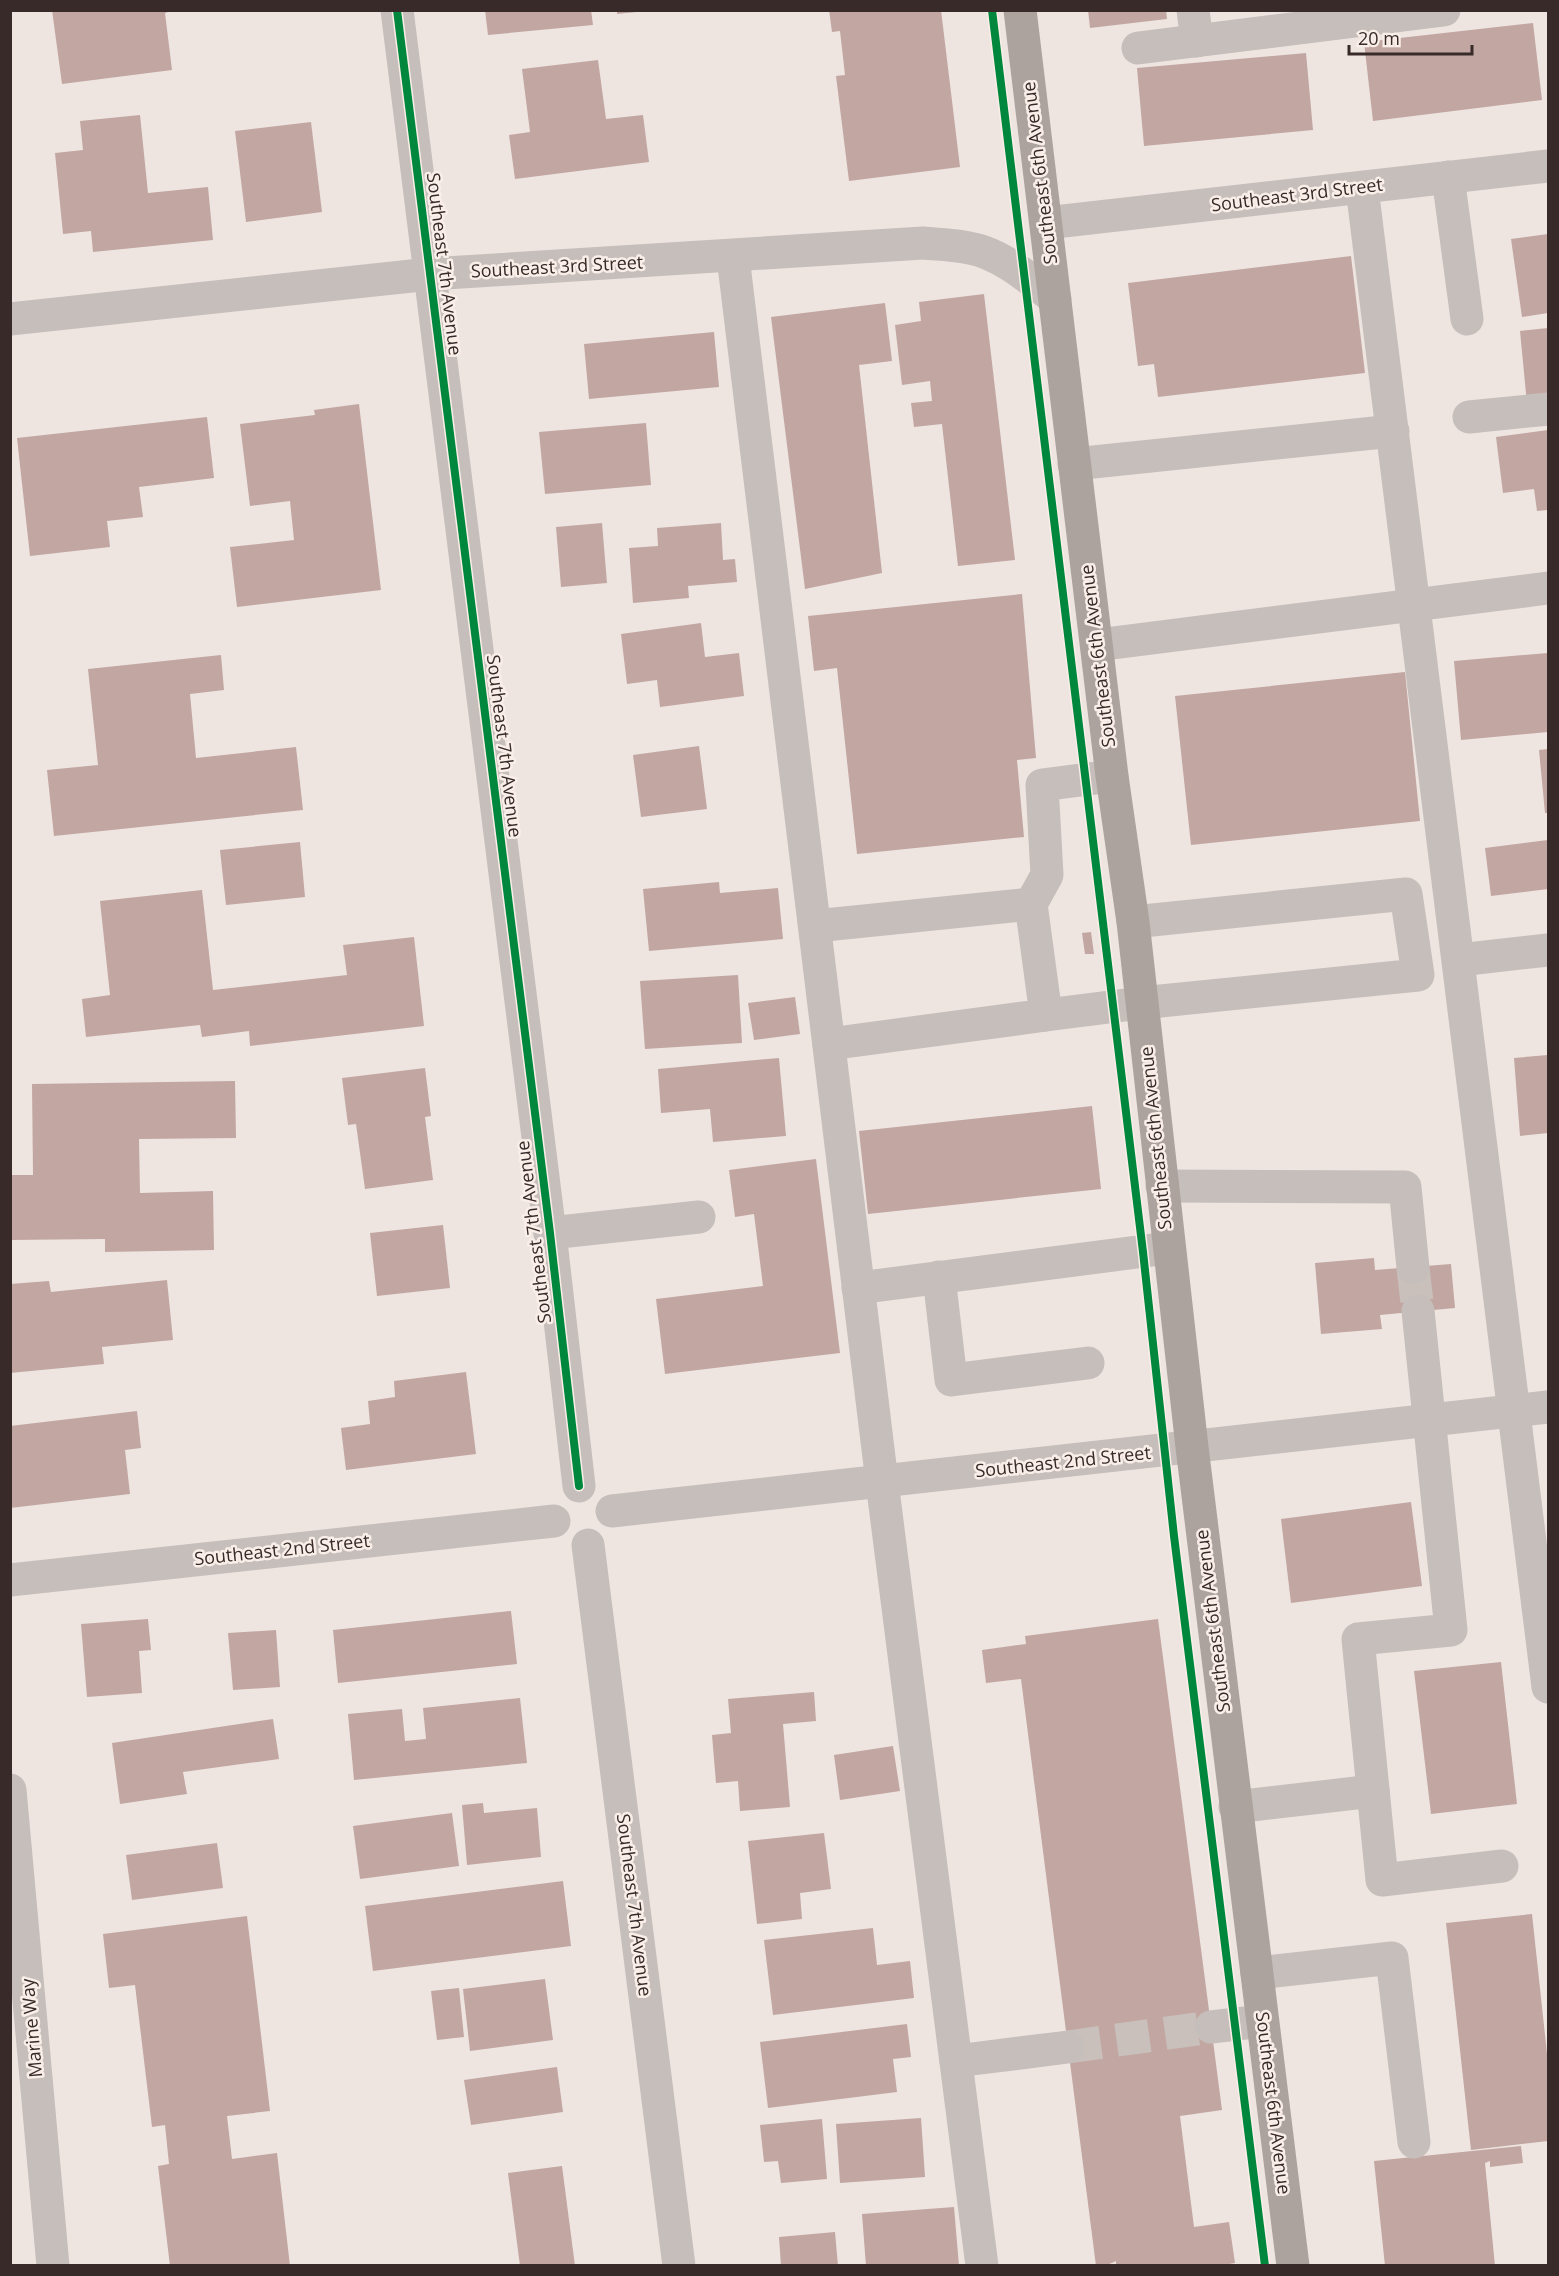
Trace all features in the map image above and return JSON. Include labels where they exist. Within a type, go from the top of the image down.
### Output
[{"type":"main road","name":"Southeast 6th Avenue","points":[[1020,10],[1112,776],[1133,922],[1191,1447],[1293,2265]]},
{"type":"street","name":"Southeast 7th Avenue","points":[[397,10],[550,1233],[579,1486]]},
{"type":"street","points":[[1138,48],[1195,26],[1444,10]]},
{"type":"street","name":"Southeast 3rd Street","points":[[1046,223],[1548,166]]},
{"type":"street","points":[[1448,177],[1467,319]]},
{"type":"street","points":[[1362,188],[1515,1411],[1539,1530],[1548,1687]]},
{"type":"street","name":"Southeast 3rd Street","points":[[10,319],[430,274],[733,257],[923,243],[956,246],[982,252],[1009,264],[1055,298]]},
{"type":"street","points":[[733,257],[882,1482],[982,2265]]},
{"type":"street","points":[[1468,417],[1548,409]]},
{"type":"street","points":[[1074,464],[1393,431]]},
{"type":"street","points":[[1097,645],[1548,588]]},
{"type":"street","points":[[1046,1015],[1031,904],[1047,875],[1041,784],[1112,776]]},
{"type":"street","points":[[829,1044],[1141,1003],[1418,975],[1406,894],[1133,922]]},
{"type":"street","points":[[815,926],[1031,904]]},
{"type":"street","points":[[1459,960],[1548,950]]},
{"type":"street","points":[[1162,1186],[1405,1187],[1413,1268]]},
{"type":"street","points":[[550,1233],[699,1217]]},
{"type":"street","points":[[858,1288],[1168,1248]]},
{"type":"street","points":[[939,1277],[951,1380],[1088,1363]]},
{"type":"street","points":[[1418,1311],[1451,1630],[1358,1640],[1382,1880],[1502,1866]]},
{"type":"street","name":"Southeast 2nd Street","points":[[612,1511],[1548,1407]]},
{"type":"street","points":[[579,1486],[597,1489],[604,1495],[612,1511],[609,1529],[603,1537],[588,1545],[569,1542],[562,1536],[554,1521],[556,1502],[570,1489],[579,1486]]},
{"type":"street","name":"Southeast 2nd Street","points":[[10,1580],[554,1521]]},
{"type":"street","name":"Southeast 7th Avenue","points":[[588,1545],[679,2265]]},
{"type":"street","name":"Marine Way","points":[[10,1790],[53,2265]]},
{"type":"street","points":[[1236,1807],[1373,1791]]},
{"type":"street","points":[[1257,1972],[1392,1958],[1414,2142]]},
{"type":"street","points":[[1211,2027],[1262,2021]]},
{"type":"street","points":[[956,2061],[1068,2047]]},
{"type":"building","points":[[52,10],[174,10],[165,13],[172,70],[62,84]]},
{"type":"building","points":[[485,10],[591,10],[593,25],[488,35]]},
{"type":"building","points":[[617,10],[637,10],[637,12],[617,14]]},
{"type":"building","points":[[829,10],[941,10],[960,167],[849,181],[836,76],[845,75],[840,31],[832,32]]},
{"type":"building","points":[[1088,10],[1166,10],[1167,19],[1090,28]]},
{"type":"building","points":[[1533,23],[1542,100],[1373,121],[1364,42]]},
{"type":"building","points":[[1306,53],[1313,130],[1144,146],[1137,68]]},
{"type":"building","points":[[598,60],[606,119],[643,115],[649,162],[515,179],[509,135],[530,132],[522,69]]},
{"type":"building","points":[[140,115],[148,193],[208,187],[213,240],[93,252],[91,231],[63,234],[55,153],[83,150],[80,121]]},
{"type":"building","points":[[311,122],[322,212],[246,222],[235,131]]},
{"type":"building","points":[[1548,234],[1548,313],[1522,317],[1511,239]]},
{"type":"building","points":[[1351,256],[1365,373],[1158,397],[1154,364],[1138,366],[1128,283]]},
{"type":"building","points":[[984,294],[1015,560],[958,566],[942,424],[914,427],[911,403],[932,401],[930,381],[902,385],[895,325],[921,321],[919,302]]},
{"type":"building","points":[[885,303],[892,361],[859,365],[882,573],[805,589],[771,317]]},
{"type":"building","points":[[1548,328],[1548,402],[1527,404],[1520,331]]},
{"type":"building","points":[[714,332],[719,387],[589,399],[584,344]]},
{"type":"building","points":[[359,404],[381,590],[237,607],[230,547],[294,540],[290,501],[250,506],[240,424],[315,415],[314,410]]},
{"type":"building","points":[[207,417],[214,478],[139,487],[143,517],[107,521],[110,547],[30,556],[17,438]]},
{"type":"building","points":[[646,423],[651,485],[545,494],[539,432]]},
{"type":"building","points":[[1548,430],[1548,510],[1537,511],[1534,489],[1503,493],[1496,437]]},
{"type":"building","points":[[602,523],[607,583],[561,587],[556,527]]},
{"type":"building","points":[[721,523],[723,560],[735,559],[737,582],[688,586],[689,598],[633,603],[629,548],[658,546],[657,528]]},
{"type":"building","points":[[1022,594],[1036,758],[1017,760],[1024,837],[857,854],[837,668],[814,671],[808,616]]},
{"type":"building","points":[[701,623],[705,657],[739,653],[744,696],[660,707],[657,680],[627,684],[621,634]]},
{"type":"building","points":[[1548,653],[1548,732],[1461,740],[1454,661]]},
{"type":"building","points":[[221,655],[224,690],[190,694],[196,758],[296,747],[303,810],[54,836],[47,770],[98,765],[88,669]]},
{"type":"building","points":[[1405,672],[1420,821],[1191,845],[1175,696]]},
{"type":"building","points":[[699,746],[707,809],[641,817],[633,755]]},
{"type":"building","points":[[1548,749],[1548,813],[1545,813],[1539,750]]},
{"type":"building","points":[[1548,840],[1548,889],[1491,896],[1485,848]]},
{"type":"building","points":[[300,842],[305,897],[226,905],[220,850]]},
{"type":"building","points":[[719,882],[720,893],[778,888],[783,939],[649,951],[643,889]]},
{"type":"building","points":[[202,890],[213,990],[347,975],[343,945],[414,937],[424,1026],[250,1046],[249,1031],[202,1037],[200,1025],[86,1037],[82,999],[110,995],[100,901]]},
{"type":"building","points":[[1091,932],[1094,954],[1085,954],[1082,933]]},
{"type":"building","points":[[738,975],[742,1043],[645,1049],[640,981]]},
{"type":"building","points":[[795,997],[800,1034],[754,1040],[748,1003]]},
{"type":"building","points":[[1548,1055],[1548,1133],[1520,1136],[1514,1058]]},
{"type":"building","points":[[779,1058],[786,1136],[713,1142],[710,1109],[661,1113],[658,1069]]},
{"type":"building","points":[[425,1068],[431,1116],[425,1117],[433,1180],[365,1189],[356,1124],[348,1125],[342,1078]]},
{"type":"building","points":[[235,1081],[236,1138],[139,1139],[140,1193],[213,1191],[214,1250],[105,1252],[105,1239],[10,1240],[10,1175],[33,1175],[32,1084]]},
{"type":"building","points":[[1092,1106],[1101,1189],[868,1214],[859,1131]]},
{"type":"building","points":[[816,1159],[840,1353],[665,1374],[656,1299],[763,1286],[754,1214],[735,1217],[729,1170]]},
{"type":"building","points":[[443,1225],[450,1288],[377,1296],[370,1233]]},
{"type":"building","points":[[1374,1258],[1375,1270],[1451,1264],[1455,1308],[1380,1315],[1382,1329],[1321,1334],[1315,1263]]},
{"type":"building","points":[[167,1280],[173,1340],[102,1347],[104,1364],[10,1373],[10,1284],[49,1281],[51,1292]]},
{"type":"building","points":[[466,1372],[476,1454],[346,1470],[341,1428],[370,1424],[368,1401],[395,1397],[394,1381]]},
{"type":"building","points":[[137,1411],[141,1448],[125,1450],[130,1494],[10,1508],[10,1426]]},
{"type":"building","points":[[1411,1502],[1422,1586],[1291,1603],[1281,1519]]},
{"type":"building","points":[[511,1611],[517,1664],[338,1683],[333,1630]]},
{"type":"building","points":[[148,1619],[151,1650],[139,1651],[142,1693],[87,1697],[81,1624]]},
{"type":"building","points":[[1158,1619],[1222,2110],[1180,2116],[1194,2227],[1229,2222],[1235,2263],[1217,2266],[1116,2266],[1116,2261],[1105,2266],[1096,2266],[1021,1679],[986,1683],[982,1650],[1026,1644],[1025,1636]]},
{"type":"building","points":[[276,1630],[280,1687],[233,1690],[228,1633]]},
{"type":"building","points":[[1501,1662],[1517,1804],[1431,1814],[1414,1671]]},
{"type":"building","points":[[814,1692],[816,1721],[783,1724],[790,1807],[740,1811],[738,1781],[716,1783],[712,1735],[731,1733],[728,1699]]},
{"type":"building","points":[[520,1698],[527,1763],[354,1780],[348,1714],[402,1709],[405,1741],[426,1739],[423,1708]]},
{"type":"building","points":[[273,1719],[279,1759],[183,1772],[187,1794],[120,1804],[112,1743]]},
{"type":"building","points":[[893,1746],[900,1791],[840,1800],[834,1755]]},
{"type":"building","points":[[483,1803],[484,1813],[537,1808],[541,1857],[467,1865],[462,1805]]},
{"type":"building","points":[[452,1813],[459,1866],[360,1879],[353,1826]]},
{"type":"building","points":[[824,1833],[831,1889],[800,1893],[802,1919],[757,1924],[748,1841]]},
{"type":"building","points":[[217,1843],[223,1888],[132,1900],[126,1855]]},
{"type":"building","points":[[563,1881],[571,1946],[373,1971],[365,1906]]},
{"type":"building","points":[[1532,1914],[1548,2063],[1548,2141],[1471,2150],[1446,1923]]},
{"type":"building","points":[[247,1916],[270,2111],[227,2116],[232,2159],[277,2153],[290,2266],[170,2266],[158,2166],[169,2164],[165,2125],[152,2127],[135,1985],[109,1988],[103,1934]]},
{"type":"building","points":[[873,1928],[877,1965],[910,1961],[914,1998],[773,2015],[764,1940]]},
{"type":"building","points":[[545,1979],[553,2040],[470,2051],[463,1989]]},
{"type":"building","points":[[459,1988],[464,2037],[437,2040],[431,1991]]},
{"type":"building","points":[[907,2024],[911,2057],[893,2059],[897,2092],[768,2108],[760,2042]]},
{"type":"building","points":[[557,2067],[563,2112],[471,2125],[464,2080]]},
{"type":"building","points":[[921,2118],[925,2177],[840,2183],[836,2124]]},
{"type":"building","points":[[822,2119],[827,2179],[781,2183],[778,2161],[764,2162],[760,2125]]},
{"type":"building","points":[[1521,2146],[1523,2163],[1490,2167],[1490,2161],[1485,2163],[1495,2266],[1385,2266],[1374,2161]]},
{"type":"building","points":[[562,2166],[575,2266],[520,2266],[508,2173]]},
{"type":"building","points":[[954,2207],[959,2266],[866,2266],[862,2214]]},
{"type":"building","points":[[835,2232],[838,2266],[781,2266],[779,2237]]},
{"type":"tunnel","points":[[1413,1268],[1418,1311]]},
{"type":"tunnel","points":[[1068,2047],[1211,2027]]},
{"type":"cycle path","points":[[397,10],[550,1233],[579,1486]]},
{"type":"cycle path","points":[[992,10],[1143,1252],[1174,1536],[1265,2266]]}]
